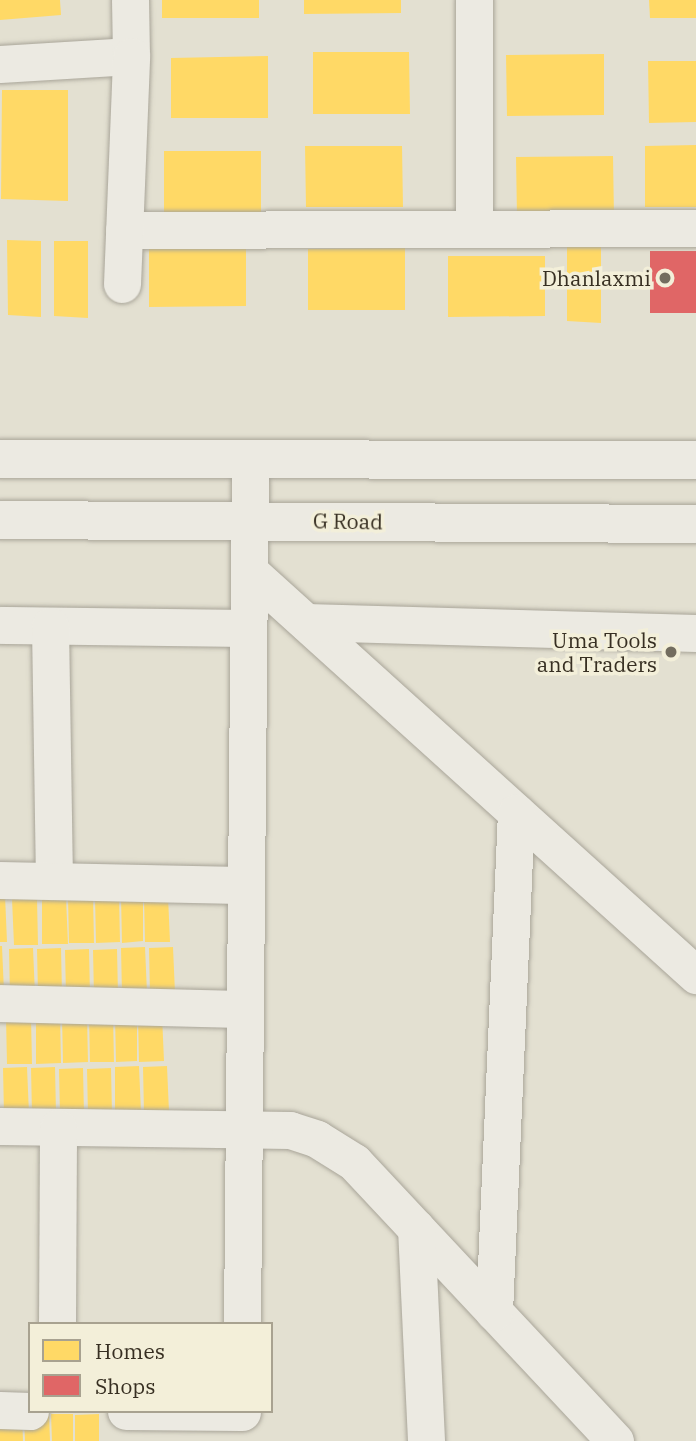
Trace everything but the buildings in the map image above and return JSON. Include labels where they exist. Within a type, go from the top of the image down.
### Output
[{"type":"street","points":[[122,284],[131,55],[130,0]]},
{"type":"street","points":[[474,0],[474,228]]},
{"type":"street","points":[[0,64],[131,55]]},
{"type":"street","points":[[124,230],[696,228]]},
{"type":"street","points":[[0,459],[696,460]]},
{"type":"street","points":[[242,1322],[250,459]]},
{"type":"street","name":"G Road","points":[[0,520],[696,524]]},
{"type":"street","points":[[249,571],[696,975]]},
{"type":"street","points":[[306,622],[696,633]]},
{"type":"street","points":[[0,625],[248,628]]},
{"type":"street","points":[[50,626],[54,881]]},
{"type":"street","points":[[494,1311],[516,812]]},
{"type":"street","points":[[0,880],[246,885]]},
{"type":"street","points":[[0,1003],[243,1009]]},
{"type":"street","points":[[0,1126],[290,1130],[317,1139],[354,1162],[615,1441]]},
{"type":"street","points":[[57,1322],[58,1128]]},
{"type":"street","points":[[415,1228],[426,1441]]},
{"type":"street","points":[[0,1410],[28,1410]]},
{"type":"street","points":[[241,1441],[242,1413]]},
{"type":"place","name":"Dhanlaxmi","points":[[665,278]]},
{"type":"place","name":"Uma Tools and Traders","points":[[671,652]]}]
